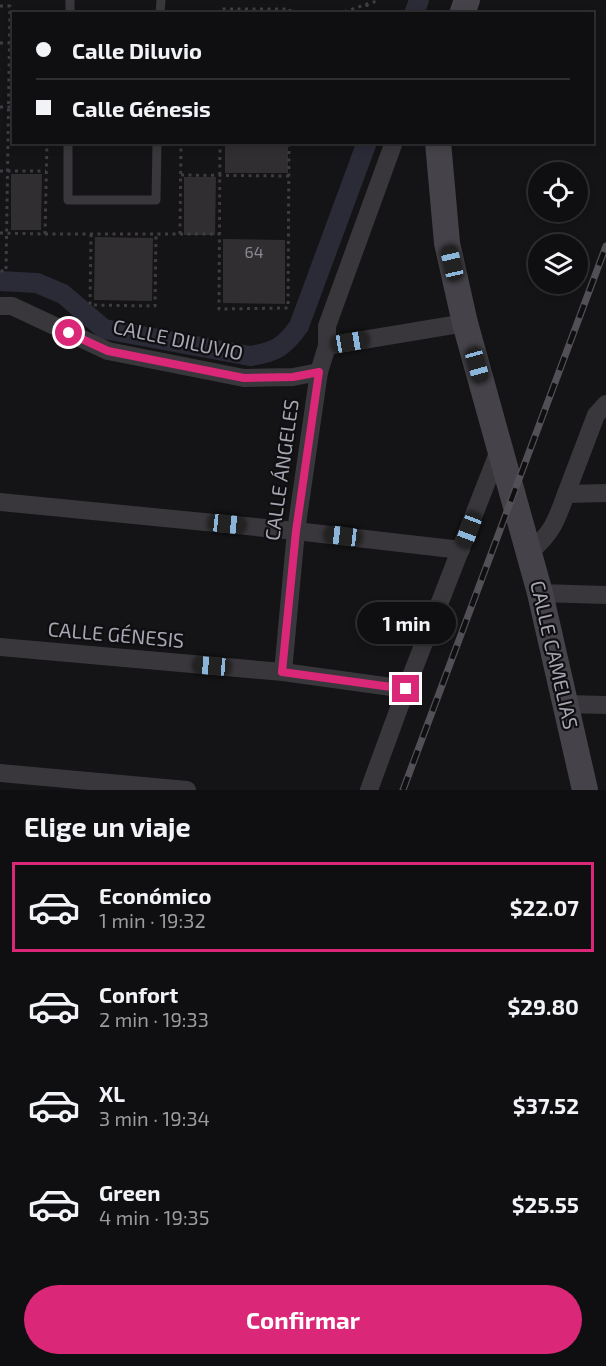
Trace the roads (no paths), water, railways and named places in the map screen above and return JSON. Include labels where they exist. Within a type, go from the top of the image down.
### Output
[{"type":"street","name":"CALLE ÁNGELES","points":[[282,672],[296,531],[319,372],[327,346],[327,326],[393,144]]},
{"type":"street","name":"CALLE CAMELIAS","points":[[438,144],[447,243],[465,323],[540,593],[585,790]]},
{"type":"street","name":"CALLE DILUVIO","points":[[0,306],[12,306],[108,351],[244,378],[293,377],[319,372]]},
{"type":"street","points":[[327,346],[465,323]]},
{"type":"street","points":[[529,553],[543,541],[555,525],[596,416],[606,404]]},
{"type":"street","points":[[369,790],[500,448]]},
{"type":"street","points":[[566,494],[606,493]]},
{"type":"street","points":[[0,502],[296,531],[461,550]]},
{"type":"street","points":[[540,593],[606,595]]},
{"type":"street","name":"CALLE GÉNESIS","points":[[0,647],[282,672],[406,689]]},
{"type":"street","points":[[566,704],[606,705]]},
{"type":"street","points":[[0,773],[187,790]]},
{"type":"lane","points":[[68,144],[68,200],[156,200],[157,144]]},
{"type":"waterway","points":[[415,12],[419,0]]},
{"type":"waterway","points":[[0,281],[37,283],[63,294],[104,329],[250,356],[267,353],[284,344],[299,326],[366,144]]},
{"type":"railway","points":[[403,790],[606,246]]}]
